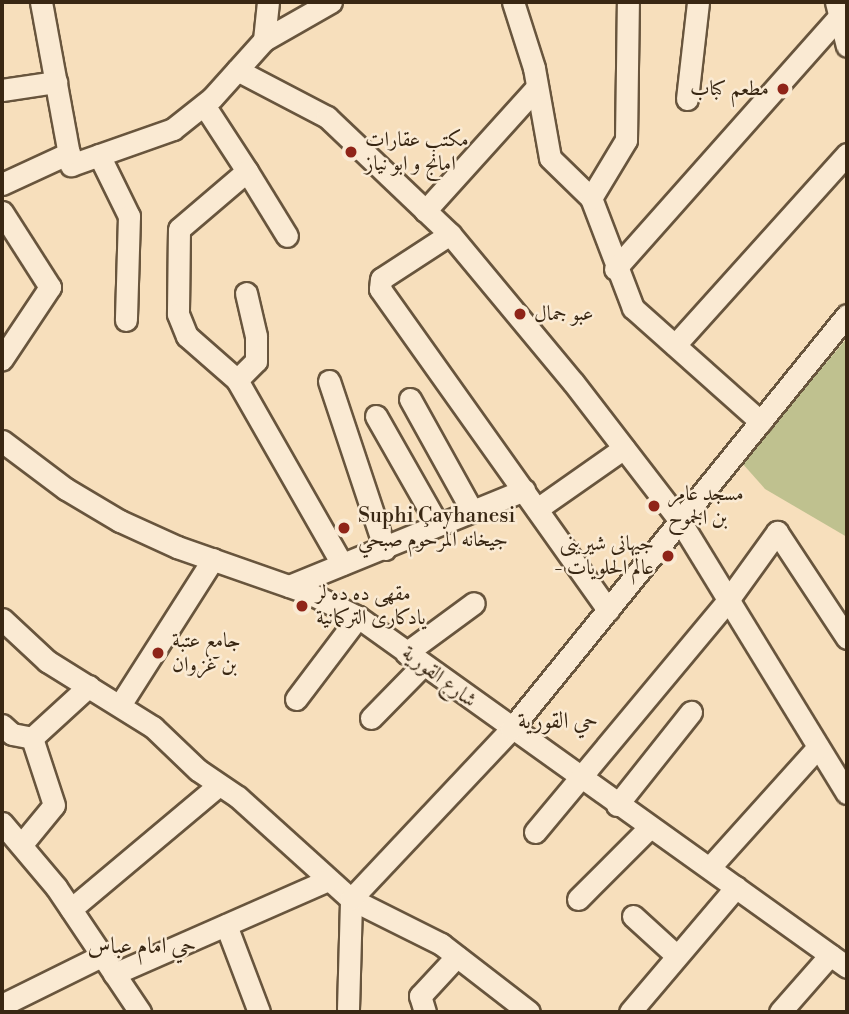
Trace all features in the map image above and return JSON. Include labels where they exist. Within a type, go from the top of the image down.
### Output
[{"type":"street","points":[[41,2],[71,165],[173,129],[204,104],[264,40],[331,2]]},
{"type":"street","points":[[264,40],[268,2]]},
{"type":"street","points":[[513,2],[534,68],[550,158],[591,198],[601,216],[615,269],[633,308],[761,422]]},
{"type":"street","points":[[591,198],[626,140],[628,2]]},
{"type":"street","points":[[687,99],[698,2]]},
{"type":"street","points":[[615,269],[838,9]]},
{"type":"street","points":[[838,9],[847,46]]},
{"type":"street","points":[[237,70],[327,117],[450,234],[680,521],[847,793]]},
{"type":"street","points":[[2,90],[56,82]]},
{"type":"street","points":[[425,211],[536,88]]},
{"type":"street","points":[[204,104],[287,236]]},
{"type":"street","points":[[2,184],[69,153]]},
{"type":"street","points":[[674,345],[847,154]]},
{"type":"street","points":[[99,155],[129,216],[126,320]]},
{"type":"street","points":[[247,171],[187,217],[179,229],[178,314],[187,335],[237,380],[342,564]]},
{"type":"street","points":[[2,212],[50,287],[2,359]]},
{"type":"street","points":[[450,234],[381,279],[380,289],[608,610]]},
{"type":"street","points":[[237,380],[256,361],[256,336],[246,293]]},
{"type":"street","points":[[348,1009],[351,899],[511,729],[847,315]]},
{"type":"street","points":[[328,381],[385,549]]},
{"type":"street","points":[[410,399],[472,511]]},
{"type":"street","points":[[376,416],[438,525]]},
{"type":"street","name":"شارع القورية","points":[[2,441],[93,506],[148,535],[289,586],[358,617],[649,828],[711,866],[839,961]]},
{"type":"street","points":[[537,509],[624,448]]},
{"type":"street","points":[[289,586],[385,549],[524,489]]},
{"type":"street","points":[[535,832],[578,777],[728,600],[777,532],[847,638]]},
{"type":"street","points":[[120,705],[214,559]]},
{"type":"street","points":[[371,718],[414,660],[474,603]]},
{"type":"street","points":[[296,699],[358,617]]},
{"type":"street","points":[[2,619],[47,661],[120,705],[257,813],[351,899],[457,956],[529,1012]]},
{"type":"street","points":[[32,738],[89,686]]},
{"type":"street","points":[[617,805],[691,712]]},
{"type":"street","points":[[2,725],[12,734],[32,738]]},
{"type":"street","points":[[22,844],[54,805],[32,738]]},
{"type":"street","points":[[711,866],[818,747]]},
{"type":"street","points":[[71,909],[219,785]]},
{"type":"street","points":[[2,822],[71,909],[140,1012]]},
{"type":"street","points":[[578,899],[649,828]]},
{"type":"street","points":[[114,974],[328,880]]},
{"type":"street","points":[[630,1012],[736,887]]},
{"type":"street","points":[[633,916],[677,956]]},
{"type":"street","points":[[226,925],[260,1012]]},
{"type":"street","points":[[2,1006],[101,956]]},
{"type":"street","points":[[425,1012],[420,996],[457,956]]},
{"type":"street","points":[[780,1012],[839,961]]},
{"type":"green space","points":[[847,338],[847,537],[765,489],[742,463]]},
{"type":"place","name":"مطعم كباب","points":[[783,89]]},
{"type":"place","name":"مكتب عقارات امانج و ابو نياز","points":[[351,152]]},
{"type":"place","name":"عبو جمال","points":[[520,314]]},
{"type":"place","name":"مسجد عامر بن الجموح","points":[[654,506]]},
{"type":"place","name":"Suphi Çayhanesi جيخانه المرحوم صبحي","points":[[344,528]]},
{"type":"place","name":"جیهانی شیرینی - عالم الحلويات","points":[[668,556]]},
{"type":"place","name":"مقهى ده ده لر يادكارى التركمانية","points":[[302,606]]},
{"type":"place","name":"جامع عتبة بن غزوان","points":[[158,653]]},
{"type":"district","name":"حي القورية","points":[[558,721]]},
{"type":"district","name":"حي امام عباس","points":[[142,946]]}]
